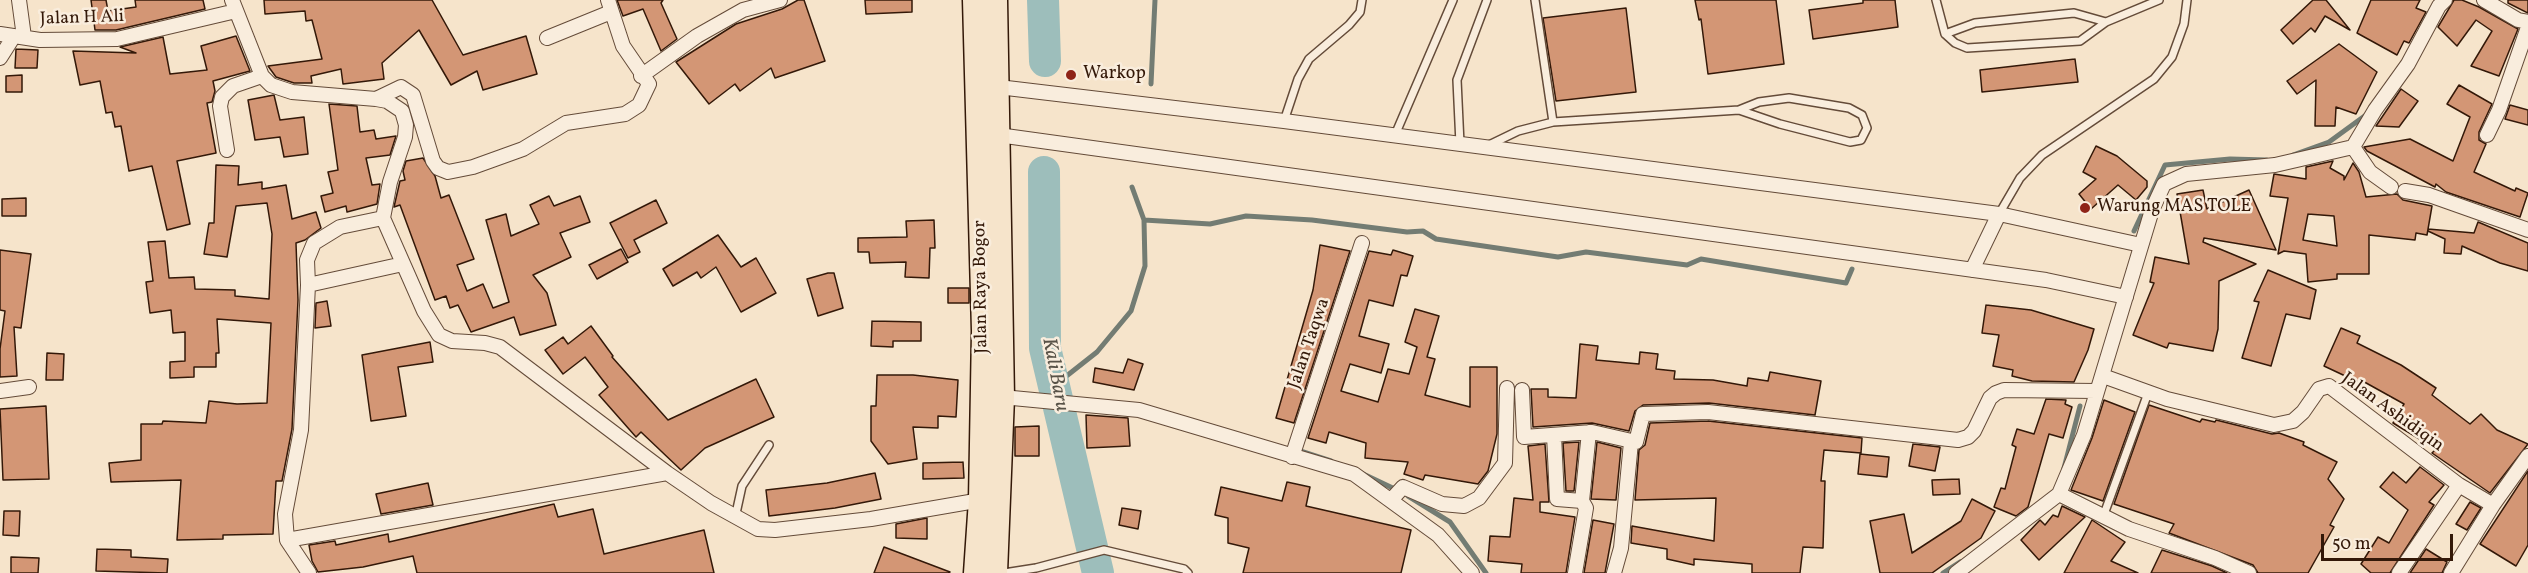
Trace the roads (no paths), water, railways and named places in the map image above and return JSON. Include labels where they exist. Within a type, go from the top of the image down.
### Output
[{"type":"highway","name":"Jalan Raya Bogor","points":[[975,0],[987,86]]},
{"type":"highway","name":"Jalan Raya Bogor","points":[[995,0],[987,86],[1002,397],[995,573]]},
{"type":"highway","name":"Jalan Raya Bogor","points":[[976,573],[981,500],[988,134]]},
{"type":"street","points":[[0,58],[19,37],[19,0]]},
{"type":"street","points":[[376,99],[398,87],[413,95],[433,161],[438,168],[448,172],[473,167],[523,149],[566,123],[625,114],[639,105],[645,80],[697,36],[743,10],[780,0]]},
{"type":"street","points":[[2353,147],[2375,110],[2408,64],[2439,6],[2445,0]]},
{"type":"street","points":[[2484,0],[2518,20],[2528,22]]},
{"type":"street","points":[[234,5],[262,76],[276,88],[387,101],[402,111],[406,125],[383,218],[424,311],[439,335],[452,341],[485,343],[500,347],[668,473],[735,518],[758,529],[775,530],[871,519],[981,500]]},
{"type":"street","name":"Jalan H Ali","points":[[0,34],[40,40],[117,39],[234,5]]},
{"type":"street","points":[[547,38],[610,6],[623,46],[645,80]]},
{"type":"street","points":[[2487,135],[2499,110],[2528,27]]},
{"type":"street","points":[[227,150],[220,106],[222,97],[228,89],[262,76]]},
{"type":"street","points":[[987,86],[1284,120],[1999,214],[2141,245]]},
{"type":"street","points":[[988,134],[2046,280],[2126,297]]},
{"type":"street","points":[[2353,147],[2370,172],[2398,189],[2429,195],[2528,230]]},
{"type":"street","points":[[1956,573],[2059,494],[2084,435],[2152,210],[2164,184],[2186,174],[2275,165],[2322,152],[2353,147]]},
{"type":"street","points":[[1972,270],[1999,214]]},
{"type":"street","points":[[309,573],[298,567],[287,540],[285,514],[301,430],[308,285],[307,260],[315,243],[340,227],[383,218]]},
{"type":"street","name":"Jalan Taqwa","points":[[1294,449],[1362,243]]},
{"type":"street","points":[[308,285],[403,264]]},
{"type":"street","name":"Jalan Ashidiqin","points":[[2103,376],[2148,393],[2283,425],[2303,412],[2319,389],[2329,386],[2459,485],[2493,505]]},
{"type":"street","points":[[0,391],[29,387]]},
{"type":"street","points":[[1395,494],[1406,487],[1442,504],[1456,506],[1471,504],[1479,498],[1505,463],[1507,387]]},
{"type":"street","points":[[1522,390],[1523,435],[1527,438],[1589,432],[1631,442],[1638,442],[1643,414],[1707,412],[1958,440],[1968,437],[1974,431],[1990,398],[2004,390],[2096,391]]},
{"type":"street","points":[[1002,397],[1076,402],[1139,410],[1294,449],[1395,494],[1438,535],[1472,573]]},
{"type":"street","points":[[1575,573],[1586,508],[1582,501],[1589,432]]},
{"type":"street","points":[[1554,435],[1557,499],[1582,501]]},
{"type":"street","points":[[1614,573],[1621,548],[1631,442]]},
{"type":"street","points":[[2451,573],[2493,505],[2528,456]]},
{"type":"street","points":[[287,540],[668,473]]},
{"type":"street","points":[[2399,573],[2459,485]]},
{"type":"street","points":[[2059,494],[2129,529],[2215,558],[2249,573]]},
{"type":"lane","points":[[1284,120],[1298,79],[1309,58],[1349,25],[1360,12],[1362,0]]},
{"type":"lane","points":[[1395,135],[1453,0]]},
{"type":"lane","points":[[1460,144],[1457,80],[1487,0]]},
{"type":"lane","points":[[1535,0],[1553,122]]},
{"type":"lane","points":[[1936,0],[1945,34],[1955,43],[1967,48],[2080,41],[2106,22],[2159,0]]},
{"type":"lane","points":[[1999,214],[2020,178],[2042,154],[2154,79],[2172,57],[2184,24],[2187,0]]},
{"type":"lane","points":[[1945,34],[1975,22],[2074,13],[2106,22]]},
{"type":"lane","points":[[1485,147],[1518,131],[1553,122],[1740,110],[1759,102],[1789,98],[1849,108],[1862,115],[1867,128],[1861,140],[1850,142],[1791,127],[1740,110]]},
{"type":"lane","points":[[2103,517],[2148,393]]},
{"type":"lane","points":[[735,518],[742,486],[769,445]]},
{"type":"lane","points":[[1004,573],[1101,550],[1184,569],[1188,573]]},
{"type":"waterway","name":"Kali Baru","points":[[1043,0],[1045,61]]},
{"type":"waterway","points":[[1151,84],[1155,0]]},
{"type":"waterway","points":[[2293,155],[2329,142],[2366,115]]},
{"type":"waterway","points":[[2134,231],[2165,165],[2230,159],[2267,160]]},
{"type":"waterway","name":"Kali Baru","points":[[1044,172],[1045,348],[1098,573]]},
{"type":"waterway","points":[[1053,381],[1064,378],[1097,352],[1131,311],[1145,266],[1144,220],[1132,187]]},
{"type":"waterway","points":[[1144,220],[1210,224],[1246,216],[1312,220],[1407,232],[1423,231],[1436,239],[1558,257],[1586,252],[1687,265],[1701,259],[1846,283],[1852,269]]},
{"type":"waterway","points":[[2064,468],[2080,406]]},
{"type":"waterway","points":[[1294,449],[1331,461]]},
{"type":"waterway","points":[[1359,472],[1399,491]]},
{"type":"waterway","points":[[1408,496],[1450,522],[1486,573]]},
{"type":"waterway","points":[[1943,573],[1960,562]]},
{"type":"place","name":"Warkop","points":[[1071,75]]},
{"type":"place","name":"Warung MAS TOLE","points":[[2085,208]]}]
